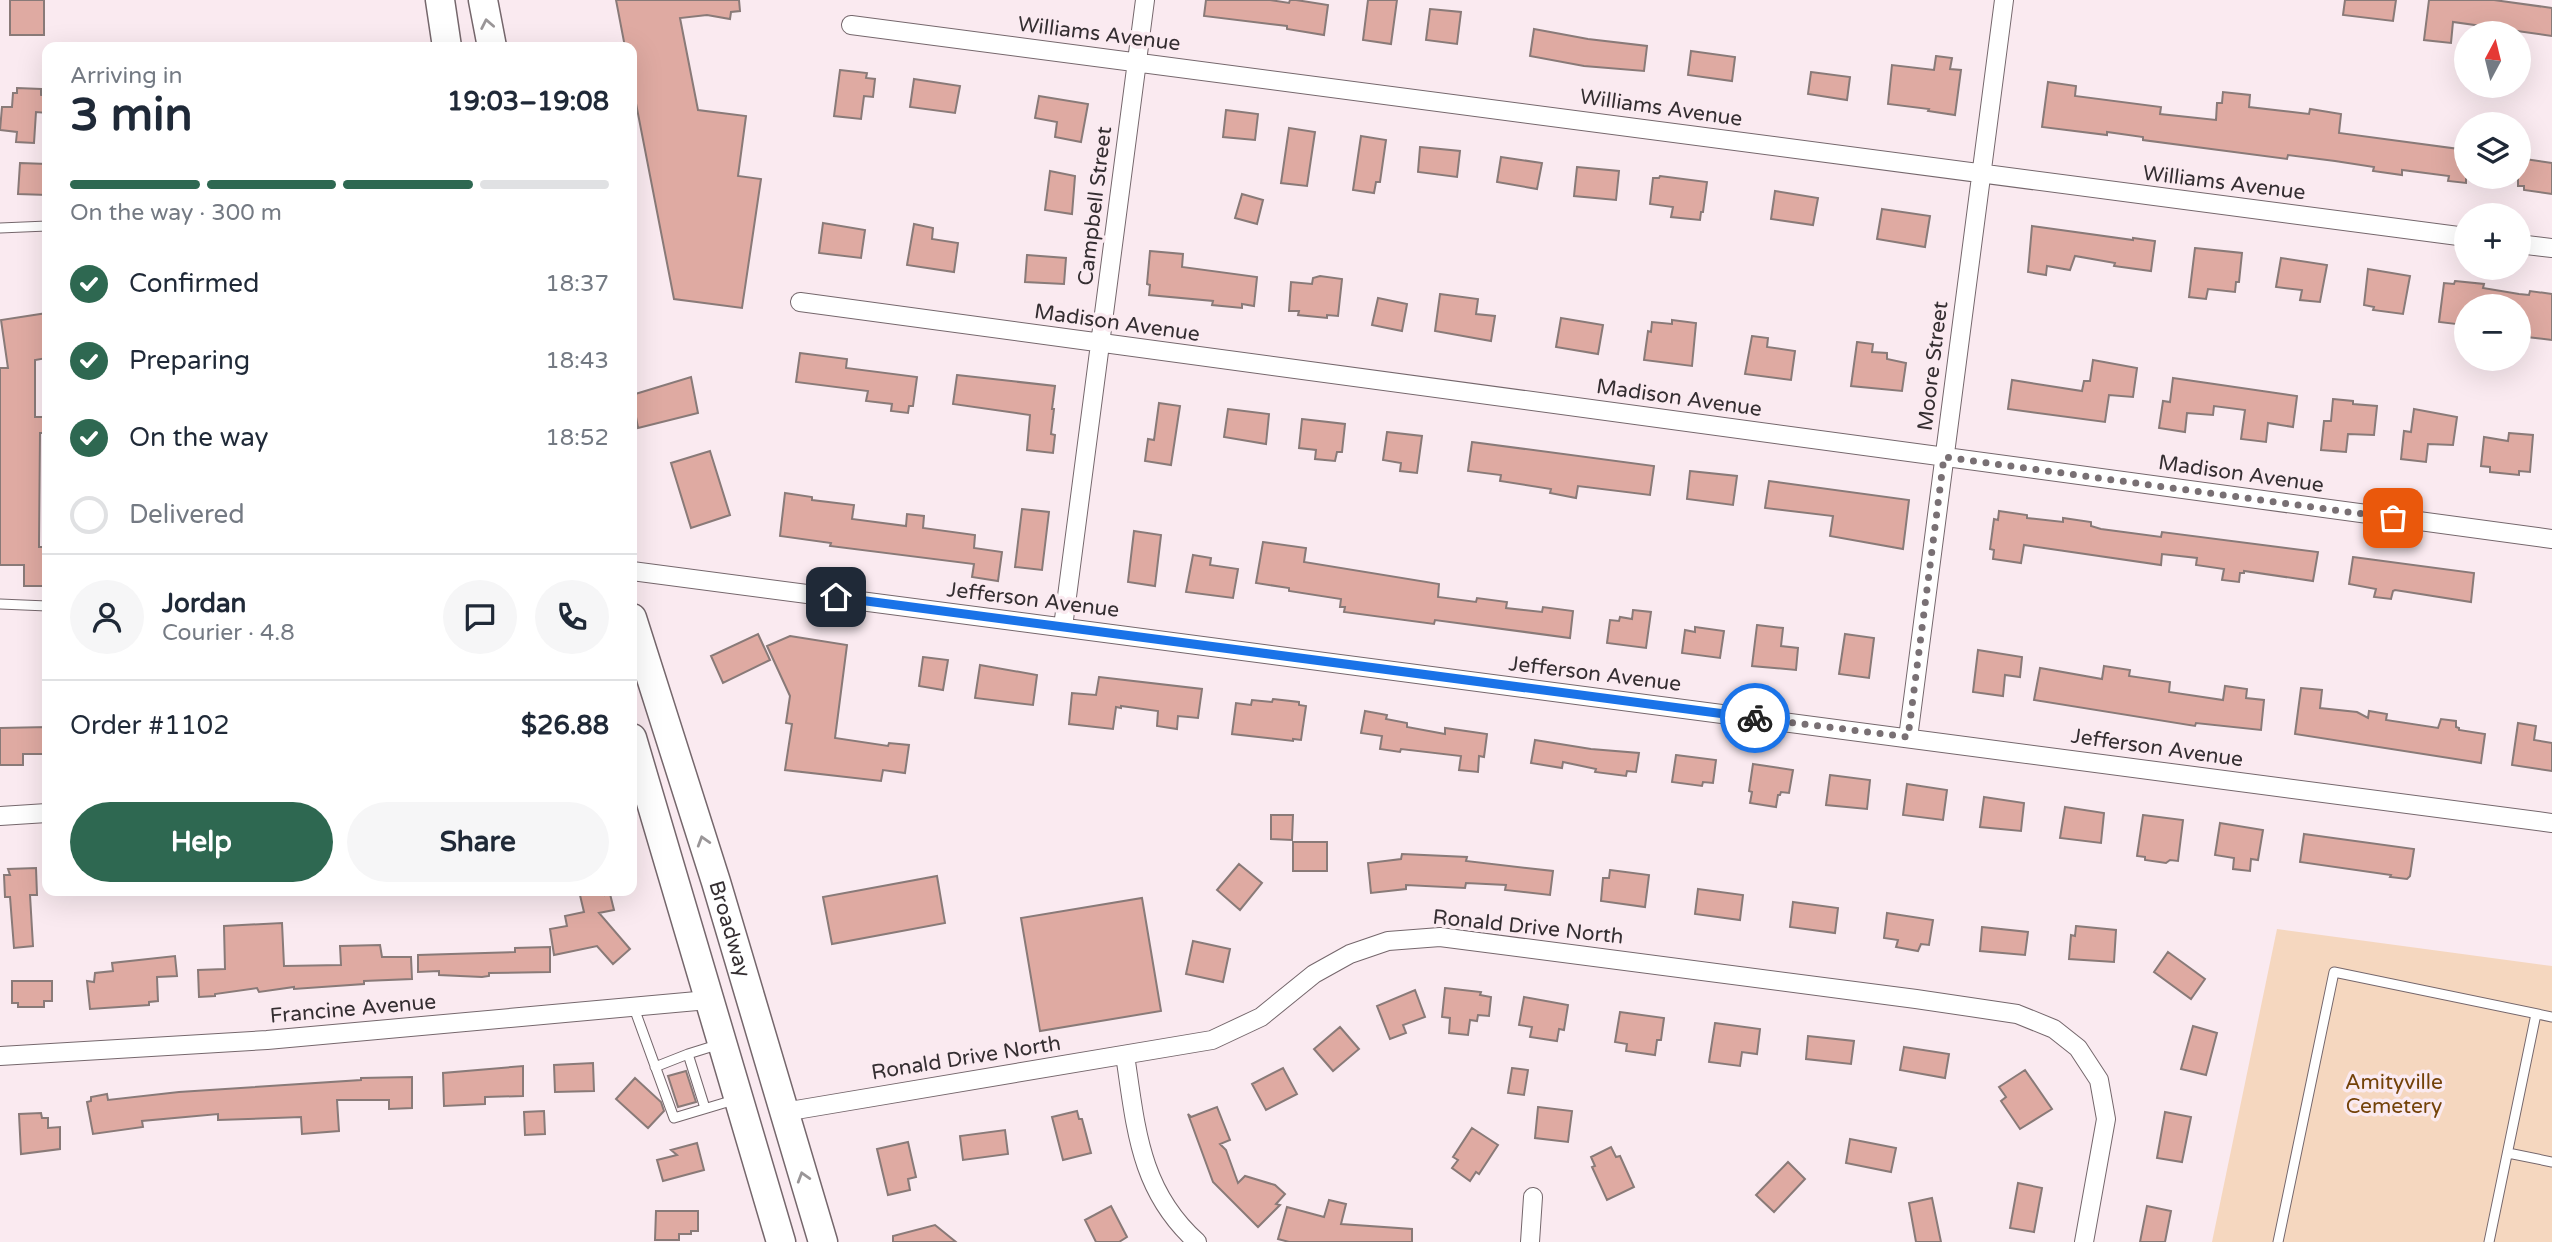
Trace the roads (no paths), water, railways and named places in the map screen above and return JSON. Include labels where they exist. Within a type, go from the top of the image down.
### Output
[{"type":"main road","points":[[440,0],[446,42]]},
{"type":"main road","points":[[483,0],[491,42]]},
{"type":"main road","name":"Broadway","points":[[637,633],[747,983],[823,1242]]},
{"type":"main road","name":"Broadway","points":[[637,773],[666,851],[781,1242]]},
{"type":"main road","points":[[666,851],[681,859],[689,874],[716,967],[730,984],[747,983]]},
{"type":"main road","points":[[708,1000],[729,1007],[739,1016],[767,1105],[774,1111],[783,1112]]},
{"type":"street","name":"Campbell Street","points":[[1063,627],[1145,0]]},
{"type":"street","name":"Moore Street","points":[[1908,737],[2004,0]]},
{"type":"street","name":"Williams Avenue","points":[[851,25],[2454,235]]},
{"type":"street","points":[[2531,246],[2552,248]]},
{"type":"street","name":"Madison Avenue","points":[[800,302],[2552,539]]},
{"type":"street","name":"Jefferson Avenue","points":[[637,572],[2552,823]]},
{"type":"street","points":[[0,816],[42,813]]},
{"type":"street","name":"Ronald Drive North","points":[[783,1112],[1212,1040],[1261,1017],[1314,974],[1350,954],[1388,941],[1440,937],[2017,1014],[2054,1029],[2078,1048],[2099,1080],[2106,1119],[2084,1242]]},
{"type":"street","name":"Francine Avenue","points":[[0,1056],[267,1040],[708,1000]]},
{"type":"street","points":[[1125,1055],[1137,1137],[1158,1196],[1196,1242]]},
{"type":"street","points":[[1530,1242],[1534,1197]]},
{"type":"lane","points":[[0,228],[42,226]]},
{"type":"lane","points":[[0,604],[42,606]]},
{"type":"lane","points":[[2278,1242],[2334,972],[2552,1017]]},
{"type":"lane","points":[[634,1008],[655,1067],[668,1090],[674,1118],[739,1098]]},
{"type":"lane","points":[[2490,1242],[2536,1014]]},
{"type":"lane","points":[[655,1067],[722,1044]]},
{"type":"lane","points":[[688,1054],[694,1082],[705,1108]]},
{"type":"lane","points":[[2508,1153],[2552,1162]]},
{"type":"park label","name":"Amityville Cemetery","points":[[2394,1094]]}]
